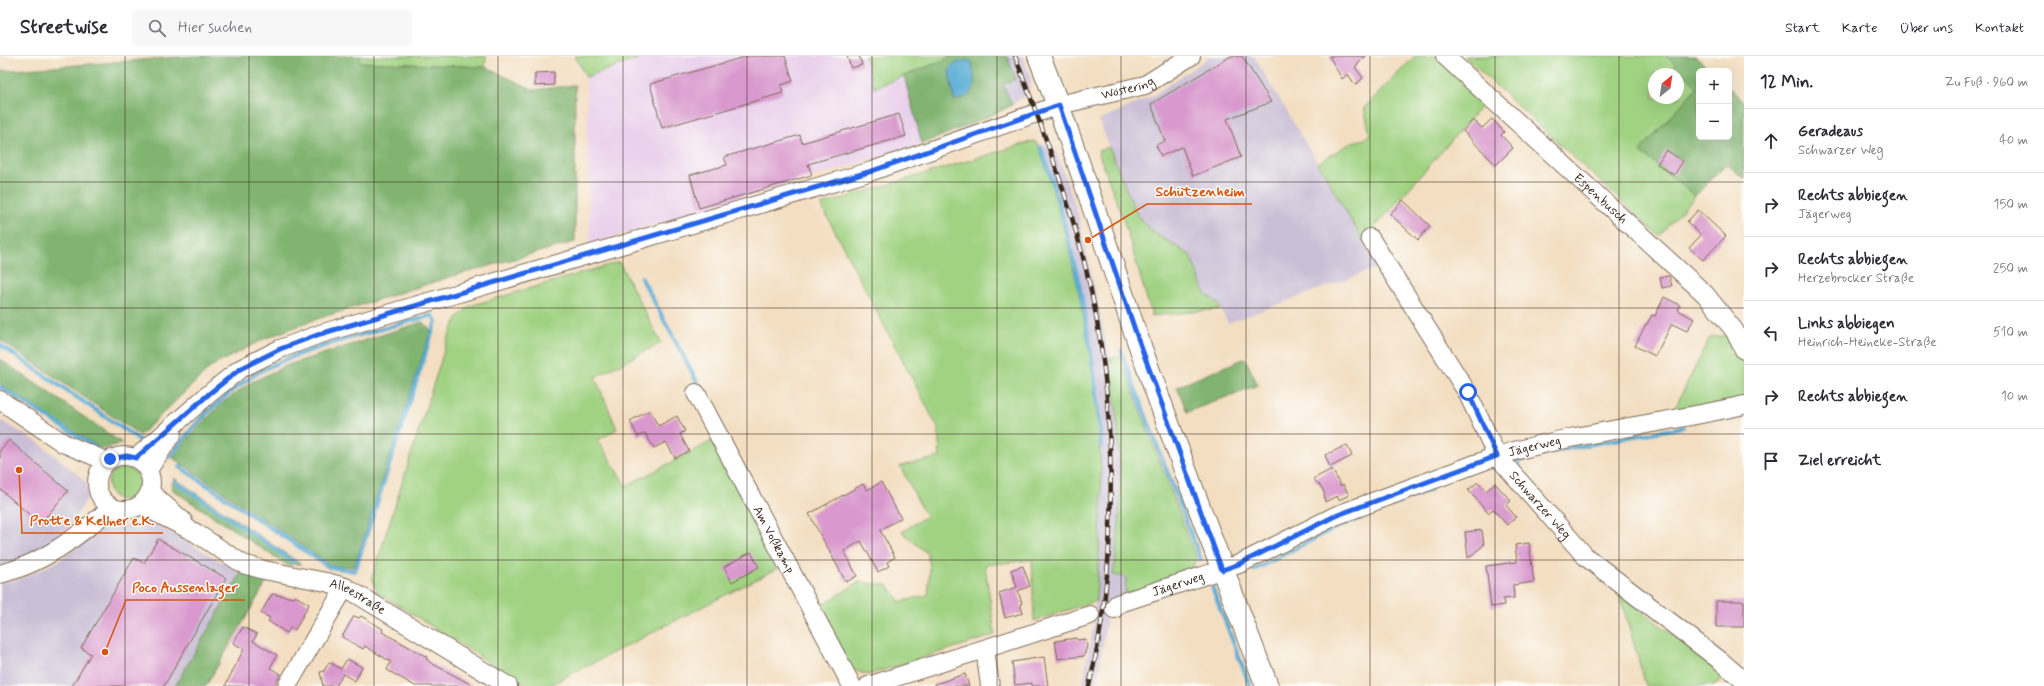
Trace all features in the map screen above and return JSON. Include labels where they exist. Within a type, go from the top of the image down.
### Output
[{"type":"main road","points":[[1039,56],[1059,105],[1135,330],[1222,570],[1267,686]]},
{"type":"street","name":"Wöstering","points":[[142,464],[179,422],[210,393],[240,369],[280,349],[320,334],[872,171],[1059,105],[1145,85],[1191,56]]},
{"type":"street","name":"Espenbusch","points":[[1445,56],[1705,294],[1734,330],[1744,350]]},
{"type":"street","name":"Schwarzer Weg","points":[[1370,238],[1468,392],[1497,456],[1586,558],[1722,662],[1744,682]]},
{"type":"street","name":"Am Voßkamp","points":[[696,393],[852,686]]},
{"type":"street","points":[[0,400],[102,469]]},
{"type":"street","name":"Jägerweg","points":[[1114,609],[1117,604],[1239,564],[1335,516],[1497,456],[1524,448],[1585,434],[1744,405]]},
{"type":"street","points":[[117,456],[127,456],[142,464],[151,480],[146,498],[134,509],[123,511],[106,503],[97,488],[102,469],[117,456]]},
{"type":"street","name":"Alleestraße","points":[[146,498],[243,564],[264,570],[345,587],[508,686]]},
{"type":"street","points":[[0,574],[20,569],[52,554],[78,534],[106,503]]},
{"type":"street","points":[[287,686],[345,587]]},
{"type":"street","points":[[868,686],[1090,616]]},
{"type":"street","points":[[985,649],[990,686]]},
{"type":"shaded area","points":[[646,56],[865,56],[874,88],[904,76],[922,144],[590,244],[586,77]]},
{"type":"shaded area","points":[[1007,56],[1023,56],[1030,75],[1031,84],[1027,94],[1012,105],[1003,84],[1016,79]]},
{"type":"shaded area","points":[[1211,56],[1254,56],[1379,267],[1228,323],[1217,302],[1206,295],[1190,255],[1151,231],[1136,213],[1099,120],[1151,97]]},
{"type":"shaded area","points":[[1038,144],[1043,144],[1056,151],[1078,214],[1110,359],[1115,397],[1120,473],[1118,547],[1113,575],[1126,577],[1125,595],[1110,602],[1096,686],[1082,686],[1094,622],[1099,545],[1101,472],[1095,385],[1085,322],[1070,248],[1052,185]]},
{"type":"shaded area","points":[[0,420],[39,443],[82,478],[87,485],[88,496],[70,527],[51,545],[18,562],[0,566]]},
{"type":"shaded area","points":[[153,522],[241,573],[175,686],[0,686],[0,582],[22,578],[57,562],[103,528]]},
{"type":"green space","points":[[193,56],[360,56],[360,62],[485,67],[534,90],[575,85],[575,242],[456,275],[314,320],[264,339],[212,366],[140,435],[0,340],[0,71]]},
{"type":"green space","points":[[360,56],[486,56],[485,67],[359,62]]},
{"type":"green space","points":[[575,56],[646,56],[586,77]]},
{"type":"green space","points":[[865,56],[954,56],[874,88]]},
{"type":"green space","points":[[954,56],[1007,56],[1016,79],[1003,84],[1012,105],[992,115],[922,144],[904,76]]},
{"type":"green space","points":[[1415,56],[1437,56],[1486,101],[1363,241],[1318,163],[1352,142],[1365,139],[1370,134],[1364,108]]},
{"type":"green space","points":[[1464,56],[1666,56],[1678,68],[1648,68],[1648,104],[1682,104],[1640,151],[1695,196],[1659,236]]},
{"type":"green space","points":[[1666,56],[1695,56],[1708,68],[1696,68],[1696,86],[1684,74],[1684,68],[1678,68]]},
{"type":"green space","points":[[1684,74],[1696,86],[1696,88],[1684,102]]},
{"type":"green space","points":[[1696,88],[1696,140],[1732,140],[1732,90],[1744,102],[1744,179],[1727,164],[1695,196],[1640,151],[1682,104],[1684,104],[1684,102]]},
{"type":"green space","points":[[1034,141],[1038,144],[1051,184],[1072,265],[1081,305],[1094,388],[1101,471],[1101,520],[1096,601],[1034,621],[1032,560],[985,565],[995,635],[867,675],[852,669],[819,607],[859,582],[888,585],[900,602],[928,595],[930,566],[927,553],[902,532],[926,516],[900,466],[940,457],[938,428],[821,205]]},
{"type":"green space","points":[[1109,147],[1136,213],[1151,231],[1190,255],[1206,295],[1217,302],[1221,309],[1152,316],[1125,225],[1098,151]]},
{"type":"green space","points":[[619,262],[661,343],[595,377],[617,429],[598,440],[626,486],[712,441],[780,567],[548,686],[527,686],[377,592],[372,578],[447,341],[457,318],[470,306]]},
{"type":"green space","points":[[422,322],[431,330],[354,567],[332,566],[173,458],[189,437],[221,404],[250,383],[285,366]]},
{"type":"green space","points":[[1731,335],[1744,363],[1744,398],[1673,412],[1710,337]]},
{"type":"green space","points":[[1120,356],[1197,560],[1189,572],[1125,595],[1126,577],[1113,575],[1119,521],[1120,467],[1119,440],[1110,359]]},
{"type":"green space","points":[[1245,358],[1258,385],[1187,412],[1177,387]]},
{"type":"green space","points":[[0,359],[122,443],[102,449],[40,411],[0,384]]},
{"type":"green space","points":[[121,468],[127,468],[137,475],[140,484],[139,490],[133,497],[127,500],[121,500],[111,493],[108,487],[108,481],[115,471]]},
{"type":"green space","points":[[174,478],[301,564],[287,565],[171,489]]},
{"type":"green space","points":[[241,573],[267,581],[206,686],[175,686]]},
{"type":"green space","points":[[1619,593],[1726,677],[1712,686],[1646,686]]},
{"type":"water","points":[[969,60],[972,62],[974,87],[968,96],[962,99],[954,100],[949,71],[953,65]]},
{"type":"building","points":[[748,56],[785,56],[793,81],[781,85],[783,93],[662,128],[650,84]]},
{"type":"building","points":[[847,56],[859,56],[862,65],[851,68]]},
{"type":"building","points":[[1231,56],[1242,56],[1271,102],[1227,119],[1241,157],[1193,176],[1182,147],[1161,156],[1156,145],[1165,141],[1151,104]]},
{"type":"building","points":[[1329,56],[1366,56],[1355,67],[1363,78],[1355,85],[1348,74],[1342,79]]},
{"type":"building","points":[[554,72],[554,85],[535,86],[535,73]]},
{"type":"building","points":[[899,114],[906,136],[808,164],[812,175],[699,208],[690,175],[727,165],[724,157],[800,135],[802,143]]},
{"type":"building","points":[[1492,119],[1504,132],[1501,135],[1513,148],[1496,165],[1463,131],[1473,120],[1482,128]]},
{"type":"building","points":[[1666,150],[1683,161],[1674,175],[1657,164]]},
{"type":"building","points":[[1403,200],[1430,226],[1418,240],[1390,214]]},
{"type":"building","points":[[1698,210],[1726,236],[1703,260],[1689,248],[1701,235],[1687,222]]},
{"type":"building","points":[[1669,276],[1672,286],[1662,288],[1660,277]]},
{"type":"building","points":[[1664,297],[1680,305],[1678,310],[1694,319],[1687,331],[1672,324],[1655,356],[1635,346],[1652,315],[1655,316]]},
{"type":"building","points":[[650,410],[658,426],[677,416],[685,431],[680,434],[689,451],[675,458],[666,442],[654,448],[645,433],[638,437],[630,421]]},
{"type":"building","points":[[9,440],[68,491],[40,524],[0,489],[0,450]]},
{"type":"building","points":[[1347,445],[1352,456],[1330,467],[1325,455]]},
{"type":"building","points":[[1332,469],[1341,486],[1343,484],[1349,495],[1339,500],[1337,496],[1325,502],[1324,492],[1320,485],[1313,479]]},
{"type":"building","points":[[881,482],[901,518],[880,530],[895,557],[887,562],[889,566],[878,572],[861,541],[844,551],[857,576],[846,582],[809,514],[863,484],[867,490]]},
{"type":"building","points":[[1478,482],[1486,491],[1495,483],[1511,501],[1506,505],[1516,517],[1507,525],[1493,509],[1488,513],[1468,490]]},
{"type":"building","points":[[1482,530],[1484,545],[1468,558],[1465,532]]},
{"type":"building","points":[[158,539],[226,578],[164,686],[72,686],[91,654],[81,648],[134,558],[144,563]]},
{"type":"building","points":[[1529,543],[1534,582],[1513,585],[1514,598],[1503,599],[1504,605],[1491,607],[1486,566],[1517,562],[1515,545]]},
{"type":"building","points":[[751,552],[759,567],[732,582],[724,567]]},
{"type":"building","points":[[1023,566],[1030,586],[1018,591],[1022,603],[1020,604],[1023,613],[1005,618],[999,593],[1017,587],[1011,570]]},
{"type":"building","points":[[272,594],[294,598],[295,596],[309,604],[295,630],[291,627],[287,633],[268,621],[270,618],[261,613]]},
{"type":"building","points":[[1716,601],[1744,601],[1744,627],[1716,627]]},
{"type":"building","points":[[354,616],[359,618],[361,616],[383,629],[382,632],[427,657],[426,659],[431,663],[474,686],[415,686],[387,670],[391,662],[365,646],[363,649],[342,637]]},
{"type":"building","points":[[243,627],[257,634],[253,641],[277,655],[270,668],[281,674],[274,686],[225,686],[244,649],[233,643]]},
{"type":"building","points":[[1076,638],[1077,640],[1086,639],[1087,646],[1084,656],[1058,659],[1055,641]]},
{"type":"building","points":[[1044,657],[1048,686],[1032,686],[1032,683],[1015,685],[1012,662]]},
{"type":"building","points":[[347,659],[362,667],[355,681],[343,674],[336,686],[323,686],[320,672],[324,671],[329,662],[341,669]]},
{"type":"building","points":[[965,674],[969,686],[935,686],[935,684]]},
{"type":"waterway","points":[[1041,148],[1064,221],[1081,295],[1088,332],[1098,408],[1101,446]]},
{"type":"waterway","points":[[641,277],[701,389]]},
{"type":"waterway","points":[[170,457],[193,428],[220,401],[235,388],[267,368],[302,353],[376,330],[432,315],[436,321],[355,571],[329,567],[180,467]]},
{"type":"waterway","points":[[0,345],[141,441]]},
{"type":"waterway","points":[[1121,351],[1201,560]]},
{"type":"waterway","points":[[0,387],[96,448]]},
{"type":"waterway","points":[[1534,455],[1683,427]]},
{"type":"waterway","points":[[1521,472],[1519,462],[1526,457]]},
{"type":"waterway","points":[[176,482],[294,562]]},
{"type":"waterway","points":[[1254,570],[1333,529],[1430,490]]},
{"type":"waterway","points":[[1212,587],[1250,686]]},
{"type":"railway","points":[[1015,56],[1053,159],[1078,238],[1096,314],[1103,366],[1109,420],[1111,475],[1110,530],[1106,585],[1099,637],[1089,686]]},
{"type":"place","name":"Schützenheim","points":[[1088,240]]},
{"type":"place","name":"Protte & Kellner e.K.","points":[[19,470]]},
{"type":"place","name":"Poco Aussenlager","points":[[105,652]]},
{"type":"route","points":[[110,459],[117,456],[136,458],[179,422],[210,393],[240,369],[280,349],[320,334],[872,171],[1059,105],[1135,330],[1222,570],[1239,564],[1335,516],[1497,456],[1468,392]]}]
